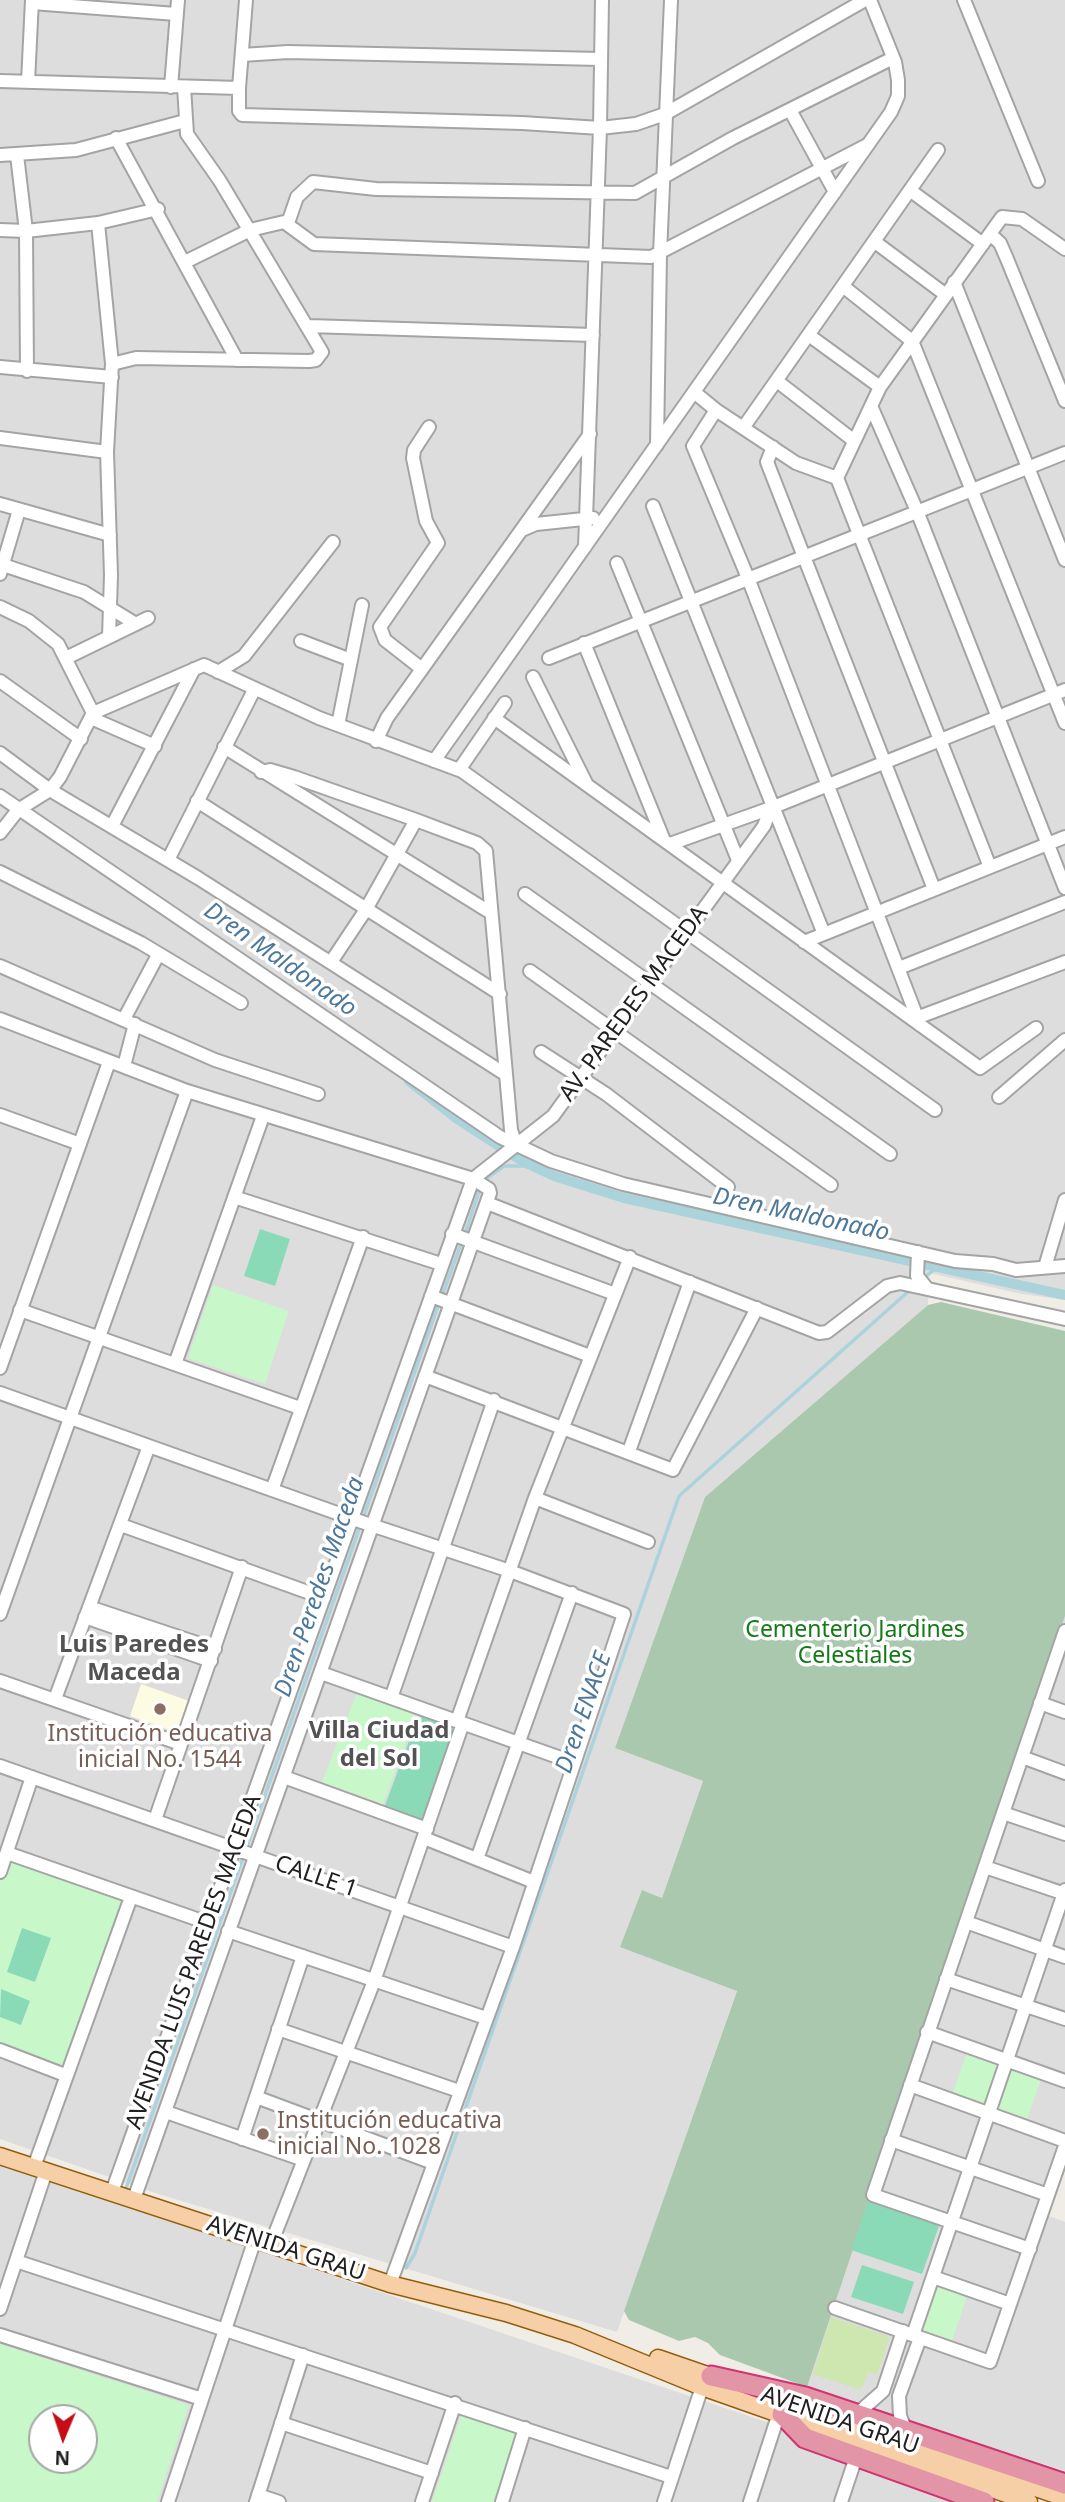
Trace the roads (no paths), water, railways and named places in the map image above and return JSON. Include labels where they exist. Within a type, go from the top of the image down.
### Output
[{"type":"highway","points":[[706,2382],[805,2397],[1065,2484]]},
{"type":"highway","points":[[780,2414],[805,2438],[943,2495],[984,2502]]},
{"type":"main road","name":"AVENIDA GRAU","points":[[0,2156],[390,2284],[506,2313],[575,2335],[610,2341],[780,2414],[1028,2502]]},
{"type":"main road","name":"AVENIDA GRAU","points":[[706,2382],[1065,2498]]},
{"type":"street","points":[[171,87],[178,0]]},
{"type":"street","points":[[246,0],[239,88],[239,111],[242,115],[522,122],[600,128],[636,124],[665,114],[867,0],[893,58],[898,96],[891,112],[434,761]]},
{"type":"street","points":[[585,548],[602,0]]},
{"type":"street","points":[[657,445],[660,254],[671,0]]},
{"type":"street","points":[[964,0],[1038,181]]},
{"type":"street","points":[[28,82],[32,2],[176,14]]},
{"type":"street","points":[[242,55],[288,52],[600,59]]},
{"type":"street","points":[[288,223],[297,197],[313,182],[376,189],[635,193],[893,58]]},
{"type":"street","points":[[0,81],[239,88]]},
{"type":"street","points":[[0,367],[27,371],[112,370],[136,358],[316,360],[322,352],[321,346],[250,230],[187,134],[184,87]]},
{"type":"street","points":[[790,110],[835,192]]},
{"type":"street","points":[[0,155],[76,150],[185,121]]},
{"type":"street","points":[[116,138],[158,209],[237,360]]},
{"type":"street","points":[[288,223],[306,241],[314,244],[650,257],[870,143]]},
{"type":"street","points":[[743,428],[938,150]]},
{"type":"street","points":[[17,155],[26,231],[27,371]]},
{"type":"street","points":[[911,191],[987,239],[1000,243],[1065,401]]},
{"type":"street","points":[[0,230],[26,231],[98,223],[158,209]]},
{"type":"street","points":[[990,867],[837,478],[880,387],[1002,217],[1011,216],[1034,226],[1065,249]]},
{"type":"street","points":[[98,223],[112,370],[107,452],[110,535],[109,637]]},
{"type":"street","points":[[185,262],[250,230],[288,223]]},
{"type":"street","points":[[875,242],[946,295]]},
{"type":"street","points":[[954,282],[1065,560]]},
{"type":"street","points":[[844,286],[912,341],[970,490],[1060,692],[1065,723]]},
{"type":"street","points":[[309,326],[593,335]]},
{"type":"street","points":[[810,335],[880,387]]},
{"type":"street","points":[[777,381],[853,440]]},
{"type":"street","points":[[694,392],[716,410],[796,463],[837,478]]},
{"type":"street","points":[[870,406],[917,511],[1065,888]]},
{"type":"street","points":[[716,410],[693,446],[748,578],[826,785],[920,1021]]},
{"type":"street","points":[[422,669],[385,640],[380,627],[438,543],[426,521],[413,458],[414,450],[429,427]]},
{"type":"street","points":[[376,741],[387,718],[590,433]]},
{"type":"street","points":[[0,438],[107,452]]},
{"type":"street","points":[[773,447],[767,462],[882,762],[934,889]]},
{"type":"street","points":[[549,657],[1065,453]]},
{"type":"street","points":[[0,504],[110,535]]},
{"type":"street","points":[[653,506],[824,933]]},
{"type":"street","points":[[19,510],[1,568],[84,592],[142,621],[66,658]]},
{"type":"street","points":[[520,531],[536,524],[607,516]]},
{"type":"street","points":[[218,672],[244,656],[333,542]]},
{"type":"street","points":[[617,563],[738,860]]},
{"type":"street","points":[[338,725],[362,605]]},
{"type":"street","points":[[0,607],[58,644],[92,715],[155,746]]},
{"type":"street","points":[[301,641],[351,660]]},
{"type":"street","points":[[584,643],[667,842]]},
{"type":"street","points":[[0,833],[18,810],[50,790],[68,765],[92,715],[204,664],[254,690],[376,741],[459,770],[934,1110]]},
{"type":"street","points":[[112,826],[194,669]]},
{"type":"street","points":[[533,677],[588,787]]},
{"type":"street","points":[[0,681],[80,739]]},
{"type":"street","points":[[168,860],[254,690]]},
{"type":"street","points":[[667,842],[772,808],[1060,692]]},
{"type":"street","points":[[459,770],[505,703]]},
{"type":"street","points":[[494,718],[804,942],[920,1021],[979,1068],[1036,1028]]},
{"type":"street","points":[[224,747],[491,913]]},
{"type":"street","points":[[0,753],[50,790],[168,860],[505,1074]]},
{"type":"street","points":[[261,772],[270,770],[294,777],[482,846],[487,858],[505,1074],[511,1130],[516,1145]]},
{"type":"street","points":[[0,796],[500,1137],[551,1161],[623,1184],[963,1263],[993,1264],[1016,1270],[1065,1266]]},
{"type":"street","points":[[197,801],[500,995]]},
{"type":"street","name":"AV. PAREDES MACEDA","points":[[473,1179],[554,1116],[649,980],[764,826],[772,808]]},
{"type":"street","points":[[331,962],[365,911],[416,820]]},
{"type":"street","points":[[804,942],[1065,837]]},
{"type":"street","points":[[0,872],[158,955],[240,1003]]},
{"type":"street","points":[[525,894],[890,1154]]},
{"type":"street","points":[[899,968],[1065,902]]},
{"type":"street","points":[[124,1066],[129,1021],[158,955]]},
{"type":"street","points":[[920,1021],[1065,962]]},
{"type":"street","points":[[0,966],[215,1060],[318,1094]]},
{"type":"street","points":[[530,971],[831,1185]]},
{"type":"street","points":[[0,1019],[187,1091],[473,1179],[489,1189],[487,1203],[452,1303],[134,2199]]},
{"type":"street","points":[[999,1097],[1065,1040]]},
{"type":"street","points":[[541,1052],[606,1094],[728,1188]]},
{"type":"street","points":[[0,1368],[109,1062]]},
{"type":"street","points":[[0,1614],[187,1091]]},
{"type":"street","points":[[0,1115],[80,1144]]},
{"type":"street","points":[[175,1364],[263,1115]]},
{"type":"street","name":"AVENIDA LUIS PAREDES MACEDA","points":[[112,2192],[473,1179]]},
{"type":"street","points":[[234,1197],[441,1264]]},
{"type":"street","points":[[1045,1267],[1065,1199]]},
{"type":"street","points":[[487,1203],[819,1333],[827,1332],[892,1283],[926,1287],[1065,1319]]},
{"type":"street","points":[[452,1234],[615,1294]]},
{"type":"street","points":[[272,1490],[363,1237]]},
{"type":"street","points":[[918,1252],[916,1276],[926,1287]]},
{"type":"street","points":[[168,2502],[225,2329],[263,2242],[304,2160],[374,1981],[426,1833],[510,1571],[630,1257]]},
{"type":"street","points":[[629,1451],[690,1282]]},
{"type":"street","points":[[431,1296],[590,1356]]},
{"type":"street","points":[[425,1376],[629,1451],[673,1470],[757,1308]]},
{"type":"street","points":[[20,1310],[300,1408]]},
{"type":"street","points":[[0,1393],[510,1571],[624,1614],[572,1762],[513,1947],[390,2284]]},
{"type":"street","points":[[391,1698],[494,1400]]},
{"type":"street","points":[[55,1699],[149,1446]]},
{"type":"street","points":[[536,1498],[648,1542]]},
{"type":"street","points":[[121,1524],[324,1598]]},
{"type":"street","points":[[155,1820],[242,1567]]},
{"type":"street","points":[[477,1859],[572,1593]]},
{"type":"street","points":[[87,1612],[213,1655]]},
{"type":"street","points":[[1030,2249],[873,2195],[1040,1703],[1062,1648],[1065,1630]]},
{"type":"street","points":[[321,1673],[572,1762]]},
{"type":"street","points":[[0,1681],[181,1744]]},
{"type":"street","points":[[1040,1703],[1065,1712]]},
{"type":"street","points":[[1022,1757],[1065,1773]]},
{"type":"street","name":"CALLE 1","points":[[0,1766],[513,1947]]},
{"type":"street","points":[[0,1871],[32,1777]]},
{"type":"street","points":[[284,1777],[426,1833],[477,1859],[534,1882]]},
{"type":"street","points":[[1003,1813],[1065,1834]]},
{"type":"street","points":[[6,1853],[208,1923]]},
{"type":"street","points":[[857,2414],[883,2391],[912,2335],[1065,1893],[985,1867]]},
{"type":"street","points":[[0,2309],[16,2260],[65,2075],[131,1896]]},
{"type":"street","points":[[965,1922],[1065,1957]]},
{"type":"street","points":[[228,1931],[486,2018]]},
{"type":"street","points":[[242,2139],[303,1956]]},
{"type":"street","points":[[946,1979],[1065,2019]]},
{"type":"street","points":[[278,2029],[459,2091]]},
{"type":"street","points":[[927,2032],[1065,2081]]},
{"type":"street","points":[[0,2050],[65,2075]]},
{"type":"street","points":[[835,2308],[990,2362],[1030,2249],[1065,2144],[910,2085]]},
{"type":"street","points":[[256,2097],[433,2163]]},
{"type":"street","points":[[166,2112],[304,2160]]},
{"type":"street","points":[[891,2140],[1048,2195]]},
{"type":"street","points":[[16,2260],[455,2403],[671,2477]]},
{"type":"street","points":[[933,2277],[1010,2304]]},
{"type":"street","points":[[0,2335],[202,2399]]},
{"type":"street","points":[[905,2431],[900,2416],[899,2396],[912,2335]]},
{"type":"street","points":[[279,2502],[257,2498],[303,2355]]},
{"type":"street","points":[[664,2502],[706,2382]]},
{"type":"street","points":[[422,2502],[455,2403]]},
{"type":"street","points":[[750,2502],[780,2414]]},
{"type":"street","points":[[281,2423],[432,2473]]},
{"type":"street","points":[[503,2502],[525,2428]]},
{"type":"street","points":[[841,2502],[856,2457]]},
{"type":"waterway","name":"Dren Maldonado","points":[[409,1081],[456,1118],[522,1161],[554,1176],[624,1198],[1065,1295]]},
{"type":"waterway","name":"Dren Maldonado","points":[[483,1181],[504,1166],[532,1166]]},
{"type":"waterway","name":"Dren Peredes Maceda","points":[[465,1234],[480,1188]]},
{"type":"waterway","name":"Dren Peredes Maceda","points":[[442,1296],[462,1241]]},
{"type":"waterway","name":"Dren ENACE","points":[[924,1278],[937,1267]]},
{"type":"waterway","name":"Dren ENACE","points":[[406,2268],[415,2253],[679,1496],[910,1290]]},
{"type":"waterway","name":"Dren Peredes Maceda","points":[[124,2194],[439,1303]]},
{"type":"place","name":"Institución educativa inicial No. 1544","points":[[160,1709]]},
{"type":"place","name":"Institución educativa inicial No. 1028","points":[[263,2134]]},
{"type":"district","name":"Luis Paredes Maceda","points":[[134,1659]]},
{"type":"district","name":"Villa Ciudad del Sol","points":[[379,1745]]},
{"type":"park label","name":"Cementerio Jardines Celestiales","points":[[855,1643]]}]
